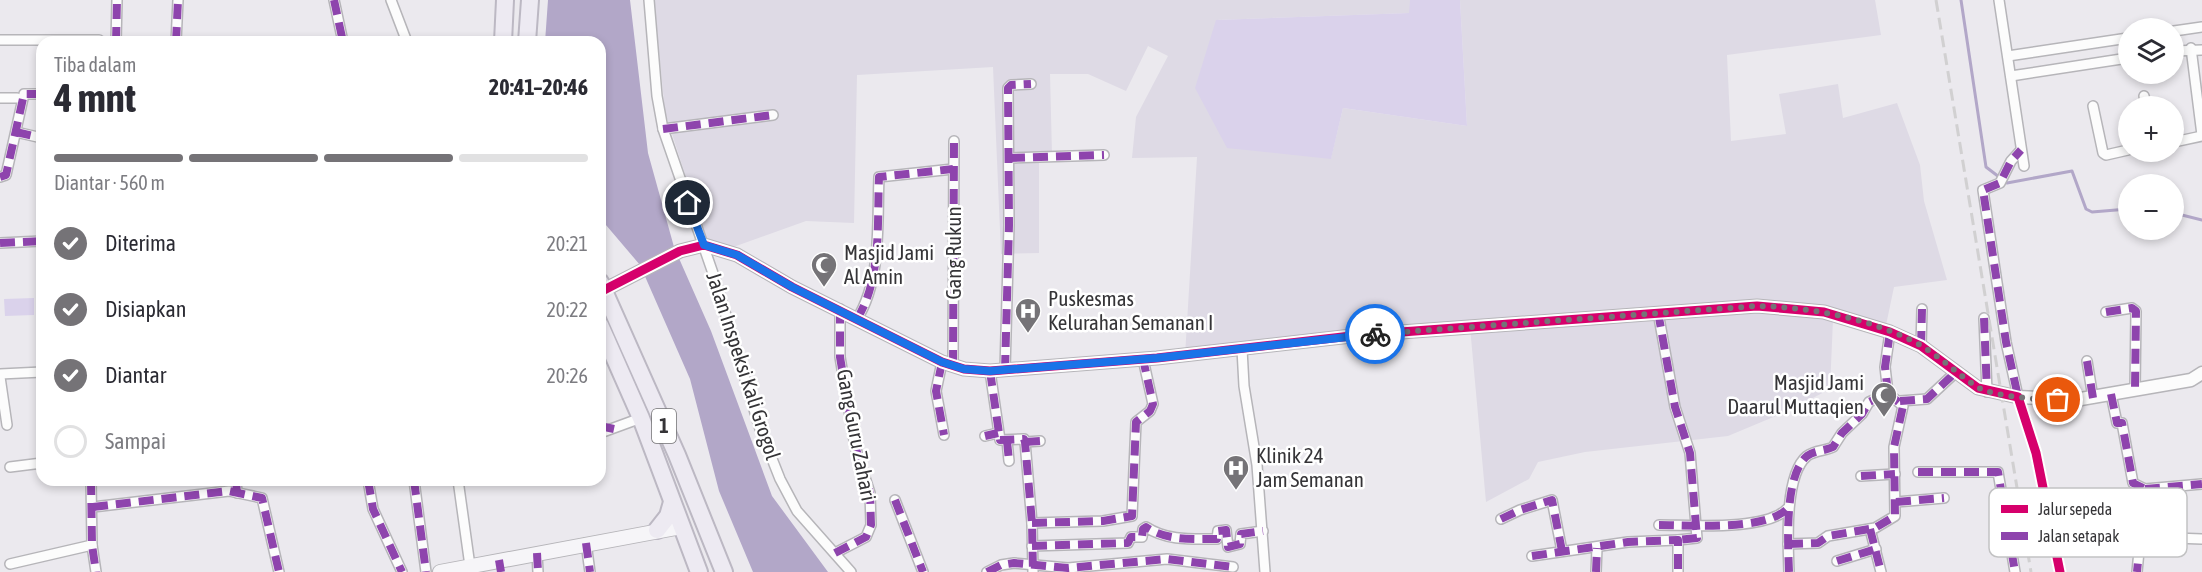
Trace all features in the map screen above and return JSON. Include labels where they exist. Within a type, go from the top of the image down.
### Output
[{"type":"highway","points":[[503,36],[505,0]]},
{"type":"highway","points":[[527,36],[530,0]]},
{"type":"highway","name":"1","points":[[606,295],[677,455],[724,572]]},
{"type":"highway","name":"1","points":[[606,339],[641,418],[672,502],[670,528],[699,572]]},
{"type":"highway","points":[[672,502],[668,516],[670,528],[687,572]]},
{"type":"highway","points":[[670,528],[696,536],[714,572]]},
{"type":"main road","points":[[440,572],[470,566],[500,566],[537,553],[670,528]]},
{"type":"street","points":[[116,36],[117,0]]},
{"type":"street","points":[[176,36],[178,0]]},
{"type":"street","points":[[334,0],[342,36]]},
{"type":"street","points":[[391,0],[405,36]]},
{"type":"street","name":"Jalan Inspeksi Kali Grogol","points":[[649,0],[657,96],[663,129],[672,160],[704,245],[756,416],[780,479],[797,511],[851,572]]},
{"type":"street","points":[[1999,0],[2024,166]]},
{"type":"street","points":[[2184,30],[2202,27]]},
{"type":"street","points":[[0,40],[36,40]]},
{"type":"street","points":[[2008,56],[2118,40]]},
{"type":"street","points":[[2184,140],[2202,136],[2191,48]]},
{"type":"street","points":[[2184,49],[2202,50]]},
{"type":"street","points":[[2011,76],[2118,60]]},
{"type":"street","points":[[1005,370],[1010,158],[1008,88],[1011,85],[1031,84]]},
{"type":"street","points":[[0,177],[6,175],[24,94],[36,94]]},
{"type":"street","points":[[0,98],[17,98]]},
{"type":"street","points":[[2093,106],[2103,153],[2106,155],[2118,152]]},
{"type":"street","points":[[663,129],[774,115]]},
{"type":"street","points":[[16,132],[36,137]]},
{"type":"street","name":"Gang Rukun","points":[[944,435],[936,391],[947,364],[954,141]]},
{"type":"street","points":[[2021,150],[2011,161],[2001,181],[1983,190],[2006,342],[2043,488]]},
{"type":"street","points":[[1010,158],[1104,155]]},
{"type":"street","points":[[857,319],[871,288],[877,238],[879,177],[953,169]]},
{"type":"street","points":[[0,243],[36,241]]},
{"type":"street","points":[[606,285],[625,279],[680,251],[704,245],[737,255],[792,287],[947,364],[990,371],[1143,359],[1360,335],[1658,312],[1769,306],[1832,314],[1890,332],[1921,346],[1987,392],[2045,400],[2093,398],[2191,380],[2202,374]]},
{"type":"street","points":[[2106,312],[2132,308],[2136,311],[2135,390]]},
{"type":"street","name":"Gang Guru Zahari","points":[[835,553],[866,537],[871,525],[870,493],[855,446],[840,357],[840,309]]},
{"type":"street","points":[[1921,346],[1922,309]]},
{"type":"street","points":[[1532,556],[1641,541],[1696,540],[1690,453],[1675,407],[1658,312]]},
{"type":"street","points":[[1984,318],[1987,392]]},
{"type":"street","points":[[1788,544],[1818,543],[1828,536],[1870,529],[1893,519],[1896,502],[1894,447],[1903,406],[1900,401],[1888,393],[1885,368],[1890,332]]},
{"type":"street","points":[[1242,349],[1263,531],[1265,572]]},
{"type":"street","points":[[1032,523],[1103,521],[1132,516],[1136,422],[1150,411],[1153,404],[1143,359]]},
{"type":"street","points":[[2087,361],[2093,398]]},
{"type":"street","points":[[990,371],[1000,440],[1040,441]]},
{"type":"street","points":[[1900,401],[1927,399],[1957,371]]},
{"type":"street","points":[[7,425],[0,375],[36,372]]},
{"type":"street","points":[[1789,572],[1787,508],[1803,460],[1813,452],[1833,447],[1842,433],[1862,414],[1869,402],[1888,393]]},
{"type":"street","points":[[2111,394],[2117,423],[2122,423],[2133,483],[2143,488]]},
{"type":"street","points":[[606,431],[641,418]]},
{"type":"street","points":[[606,427],[614,429]]},
{"type":"street","points":[[985,436],[998,433]]},
{"type":"street","points":[[1007,441],[1009,461]]},
{"type":"street","points":[[1025,442],[1032,523],[1033,568]]},
{"type":"street","points":[[10,467],[36,464]]},
{"type":"street","points":[[1918,472],[1998,472],[2001,488]]},
{"type":"street","points":[[1861,476],[1895,474]]},
{"type":"street","points":[[2156,488],[2202,484]]},
{"type":"street","points":[[92,486],[92,545],[96,572]]},
{"type":"street","points":[[236,486],[237,493]]},
{"type":"street","points":[[369,486],[372,509],[402,572]]},
{"type":"street","points":[[415,486],[426,572]]},
{"type":"street","points":[[459,486],[470,566]]},
{"type":"street","points":[[93,507],[229,492],[262,498],[279,572]]},
{"type":"street","points":[[1896,502],[1944,498]]},
{"type":"street","points":[[895,500],[923,572]]},
{"type":"street","points":[[1501,519],[1520,510],[1552,500],[1562,551]]},
{"type":"street","points":[[1659,525],[1761,522],[1779,516],[1787,508]]},
{"type":"street","points":[[1032,546],[1128,543],[1131,537],[1142,537],[1143,529],[1146,527],[1159,536],[1182,538],[1217,539],[1218,531],[1226,530],[1228,547],[1240,544],[1241,534],[1263,531]]},
{"type":"street","points":[[1870,529],[1881,572]]},
{"type":"street","points":[[2187,538],[2202,539]]},
{"type":"street","points":[[1678,540],[1678,572]]},
{"type":"street","points":[[586,543],[590,572]]},
{"type":"street","points":[[10,564],[92,545]]},
{"type":"street","points":[[1596,572],[1597,548]]},
{"type":"street","points":[[1837,561],[1876,549]]},
{"type":"street","points":[[537,553],[538,572]]},
{"type":"street","points":[[2012,557],[2015,572]]},
{"type":"street","points":[[2057,557],[2060,572]]},
{"type":"street","points":[[2137,572],[2138,557]]},
{"type":"street","points":[[987,572],[1001,565],[1068,568],[1167,559],[1233,567]]},
{"type":"shaded area","points":[[548,0],[630,0],[648,153],[674,247],[711,331],[772,496],[828,572],[753,572],[719,491],[690,379],[640,265],[606,225],[606,36],[545,36]]},
{"type":"shaded area","points":[[654,0],[1410,0],[1410,13],[1216,20],[1331,158],[1343,108],[1467,126],[1460,0],[1875,0],[1881,35],[1727,55],[1731,141],[1786,134],[1779,94],[1838,84],[1843,118],[1897,103],[1920,165],[1924,201],[1947,280],[1894,287],[1885,330],[1833,319],[1830,389],[1788,411],[1728,436],[1585,452],[1538,462],[1529,479],[1486,502],[1470,327],[1185,356],[1197,157],[1132,158],[1136,117],[1168,56],[1148,46],[1126,91],[1088,74],[1050,74],[1052,155],[1039,157],[1039,253],[1001,254],[993,67],[857,75],[854,223],[806,221],[711,255],[665,112]]},
{"type":"shaded area","points":[[1410,0],[1460,0],[1467,126],[1343,108],[1331,159],[1227,148],[1195,88],[1216,20],[1409,13]]},
{"type":"shaded area","points":[[34,298],[34,315],[5,316],[4,299]]},
{"type":"waterway","points":[[1961,0],[1986,167],[2007,183],[2072,171],[2086,209],[2092,212],[2118,210]]},
{"type":"waterway","points":[[2184,216],[2202,220]]},
{"type":"railway","points":[[1936,0],[2017,488]]},
{"type":"railway","points":[[2029,557],[2031,572]]},
{"type":"marked path","points":[[116,36],[117,0]]},
{"type":"marked path","points":[[176,36],[178,0]]},
{"type":"marked path","points":[[334,0],[342,36]]},
{"type":"marked path","points":[[1005,370],[1009,225],[1008,88],[1011,85],[1031,84]]},
{"type":"marked path","points":[[0,177],[6,175],[24,94],[36,94]]},
{"type":"marked path","points":[[663,129],[773,115]]},
{"type":"marked path","points":[[16,132],[36,137]]},
{"type":"marked path","points":[[953,365],[954,141]]},
{"type":"marked path","points":[[2017,392],[2006,342],[1983,190],[2000,183],[2011,161],[2021,150]]},
{"type":"marked path","points":[[1010,158],[1104,155]]},
{"type":"marked path","points":[[857,319],[871,286],[877,250],[879,177],[953,169]]},
{"type":"marked path","points":[[0,243],[36,241]]},
{"type":"marked path","points":[[2106,312],[2132,308],[2136,311],[2135,390]]},
{"type":"marked path","points":[[835,553],[866,537],[871,525],[870,493],[855,446],[840,357],[840,309]]},
{"type":"marked path","points":[[1921,346],[1922,309]]},
{"type":"marked path","points":[[1658,312],[1675,407],[1690,453],[1697,538],[1678,540]]},
{"type":"marked path","points":[[1984,318],[1987,392]]},
{"type":"marked path","points":[[1888,393],[1885,367],[1890,332]]},
{"type":"marked path","points":[[1032,523],[1103,521],[1132,516],[1136,422],[1150,411],[1153,404],[1143,359]]},
{"type":"marked path","points":[[2087,361],[2093,398]]},
{"type":"marked path","points":[[942,362],[936,391],[944,435]]},
{"type":"marked path","points":[[990,371],[1000,440],[1024,439],[1025,442],[1032,523],[1033,572]]},
{"type":"marked path","points":[[1900,401],[1927,399],[1957,371]]},
{"type":"marked path","points":[[1788,544],[1818,543],[1828,536],[1875,528],[1895,516],[1894,447],[1903,406],[1888,393]]},
{"type":"marked path","points":[[1789,572],[1789,511],[1794,478],[1800,465],[1810,454],[1833,447],[1842,433],[1862,414],[1869,402],[1888,393]]},
{"type":"marked path","points":[[2111,394],[2117,423],[2122,423],[2133,483],[2143,488]]},
{"type":"marked path","points":[[606,427],[614,429]]},
{"type":"marked path","points":[[985,436],[998,433]]},
{"type":"marked path","points":[[1007,441],[1009,461]]},
{"type":"marked path","points":[[1025,442],[1040,441]]},
{"type":"marked path","points":[[1918,472],[1998,472],[2001,488]]},
{"type":"marked path","points":[[1861,476],[1895,474]]},
{"type":"marked path","points":[[2156,488],[2202,484]]},
{"type":"marked path","points":[[91,486],[92,545],[96,572]]},
{"type":"marked path","points":[[236,486],[237,493]]},
{"type":"marked path","points":[[369,486],[373,509],[402,572]]},
{"type":"marked path","points":[[415,486],[426,572]]},
{"type":"marked path","points":[[93,507],[229,491],[262,498],[279,572]]},
{"type":"marked path","points":[[1896,502],[1944,498]]},
{"type":"marked path","points":[[895,500],[923,572]]},
{"type":"marked path","points":[[1501,519],[1520,510],[1552,500],[1562,551]]},
{"type":"marked path","points":[[1659,525],[1745,524],[1762,521],[1787,509]]},
{"type":"marked path","points":[[1032,546],[1128,543],[1131,537],[1142,537],[1143,529],[1146,527],[1162,535],[1189,539],[1217,539],[1218,531],[1226,530],[1228,547],[1240,544],[1241,534],[1263,531]]},
{"type":"marked path","points":[[1870,529],[1881,572]]},
{"type":"marked path","points":[[1532,556],[1628,542],[1678,540],[1678,572]]},
{"type":"marked path","points":[[586,543],[590,572]]},
{"type":"marked path","points":[[1596,572],[1597,548]]},
{"type":"marked path","points":[[1837,561],[1876,549]]},
{"type":"marked path","points":[[537,553],[538,572]]},
{"type":"marked path","points":[[2012,557],[2015,572]]},
{"type":"marked path","points":[[2137,572],[2138,557]]},
{"type":"marked path","points":[[987,572],[1001,565],[1014,563],[1068,568],[1167,559],[1233,567]]},
{"type":"marked path","points":[[499,560],[501,572]]},
{"type":"cycle path","points":[[606,289],[680,251],[704,245],[737,255],[792,287],[942,362],[964,369],[990,371],[1157,358],[1360,335],[1757,306],[1824,312],[1890,332],[1921,346],[1978,388],[2018,397],[2036,453],[2043,488]]},
{"type":"cycle path","points":[[2057,557],[2060,572]]},
{"type":"way so far","points":[[1375,334],[1584,317],[1757,306],[1783,307],[1824,312],[1890,332],[1921,346],[1978,388],[1987,392],[2058,400]]},
{"type":"place","name":"Masjid Jami Al Amin","points":[[824,288]]},
{"type":"place","name":"Puskesmas Kelurahan Semanan I","points":[[1028,334]]},
{"type":"place","name":"Masjid Jami Daarul Muttaqien","points":[[1884,418]]},
{"type":"place","name":"Klinik 24 Jam Semanan","points":[[1236,491]]},
{"type":"route","points":[[688,203],[704,245],[737,255],[792,287],[942,362],[964,369],[990,371],[1157,358],[1375,334]]}]
